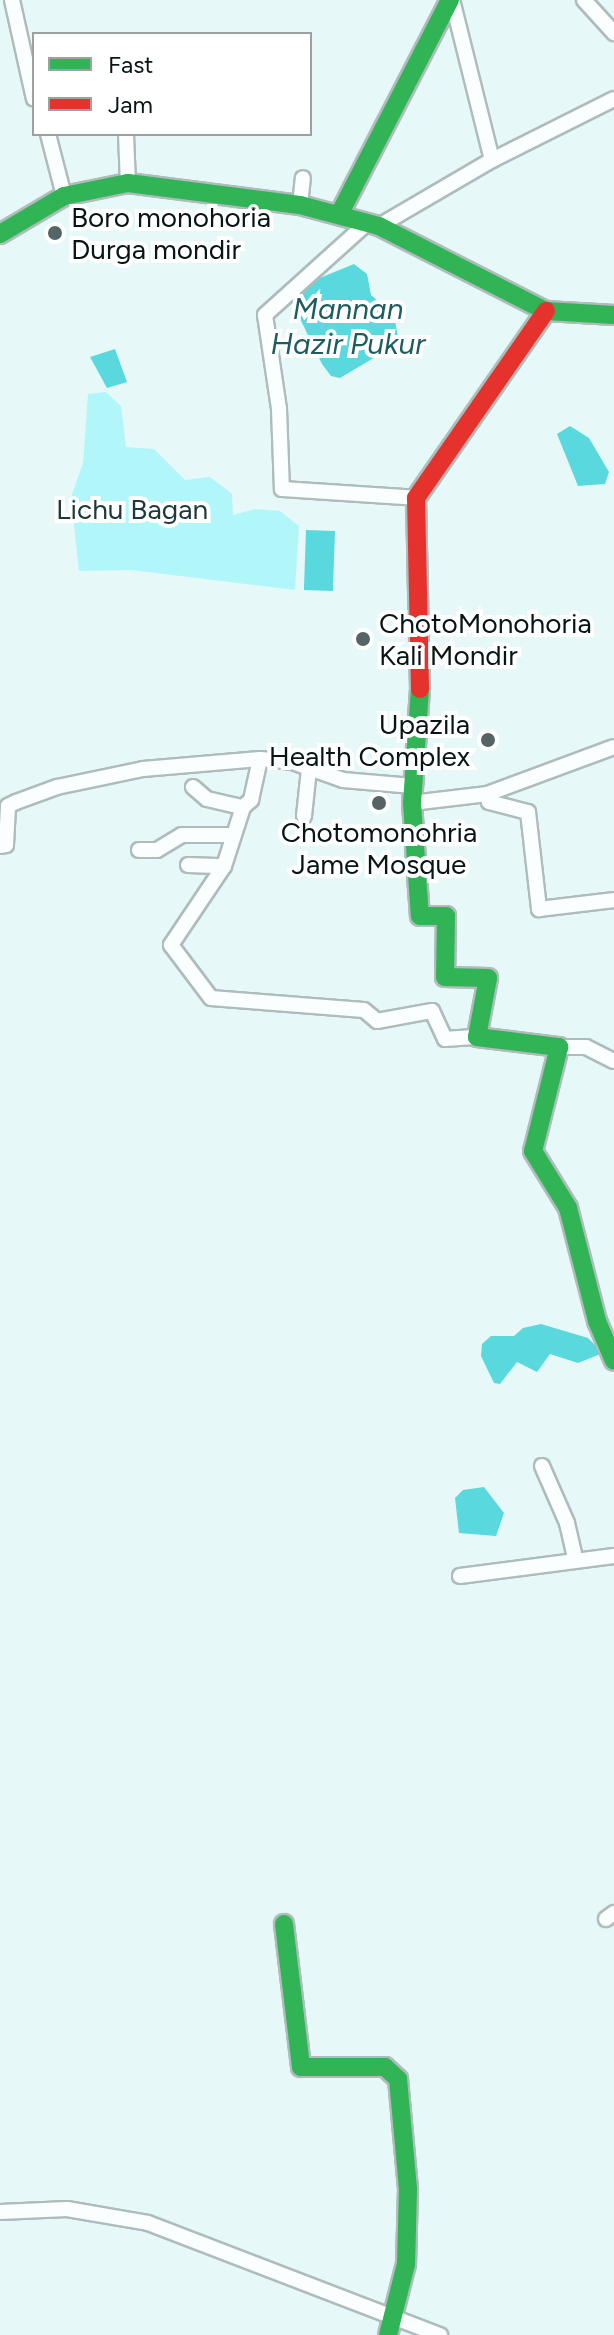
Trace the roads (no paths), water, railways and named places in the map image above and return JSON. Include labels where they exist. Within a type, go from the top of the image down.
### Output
[{"type":"street","points":[[12,0],[32,90]]},
{"type":"street","points":[[451,0],[487,161]]},
{"type":"street","points":[[340,213],[451,0]]},
{"type":"street","points":[[584,0],[614,33]]},
{"type":"street","points":[[416,498],[282,489],[279,409],[265,315],[373,224],[487,161],[614,99]]},
{"type":"street","points":[[49,136],[64,196]]},
{"type":"street","points":[[126,136],[128,183]]},
{"type":"street","points":[[300,205],[303,178]]},
{"type":"street","points":[[0,234],[64,196],[128,183],[300,205],[373,224],[486,276],[542,309],[614,315]]},
{"type":"street","points":[[477,1037],[488,978],[445,977],[446,916],[420,916],[412,794],[421,672],[416,498],[542,309]]},
{"type":"street","points":[[0,846],[6,845],[8,806],[57,787],[143,769],[260,759],[412,794],[487,794],[614,747]]},
{"type":"street","points":[[260,759],[251,800],[243,807],[224,866],[171,945],[211,998],[364,1010],[377,1021],[432,1011],[445,1039],[477,1037],[559,1047],[586,1047],[614,1061]]},
{"type":"street","points":[[304,816],[309,769]]},
{"type":"street","points":[[193,787],[207,799],[243,807]]},
{"type":"street","points":[[487,794],[489,802],[528,812],[539,909],[614,900]]},
{"type":"street","points":[[139,850],[157,850],[182,835],[232,835]]},
{"type":"street","points":[[188,865],[224,866]]},
{"type":"street","points":[[559,1047],[533,1151],[568,1208],[597,1321],[614,1361]]},
{"type":"street","points":[[542,1466],[567,1523],[575,1558]]},
{"type":"street","points":[[460,1576],[575,1558],[614,1556]]},
{"type":"street","points":[[284,1924],[301,2067],[385,2067],[398,2079],[408,2189],[406,2264],[391,2312],[388,2335]]},
{"type":"street","points":[[0,2212],[67,2209],[148,2223],[391,2312],[440,2335]]},
{"type":"water","name":"Mannan Hazir Pukur","points":[[354,264],[367,274],[371,295],[394,315],[399,343],[340,378],[331,376],[322,364],[292,302],[310,282]]},
{"type":"water","points":[[115,349],[127,382],[107,388],[90,357]]},
{"type":"water","points":[[570,426],[589,438],[609,472],[605,484],[578,486],[557,434]]},
{"type":"water","points":[[306,530],[335,531],[333,591],[304,590]]},
{"type":"water","points":[[541,1324],[588,1338],[603,1353],[578,1363],[550,1354],[537,1372],[517,1362],[500,1384],[494,1383],[481,1356],[482,1344],[491,1336],[514,1336],[523,1328]]},
{"type":"water","points":[[484,1487],[504,1513],[496,1536],[459,1533],[455,1498],[463,1490]]},
{"type":"place","name":"Boro monohoria Durga mondir","points":[[55,233]]},
{"type":"place","name":"ChotoMonohoria Kali Mondir","points":[[363,639]]},
{"type":"place","name":"Upazila Health Complex","points":[[488,740]]},
{"type":"place","name":"Chotomonohria Jame Mosque","points":[[379,803]]},
{"type":"park label","name":"Lichu Bagan","points":[[132,509]]}]
